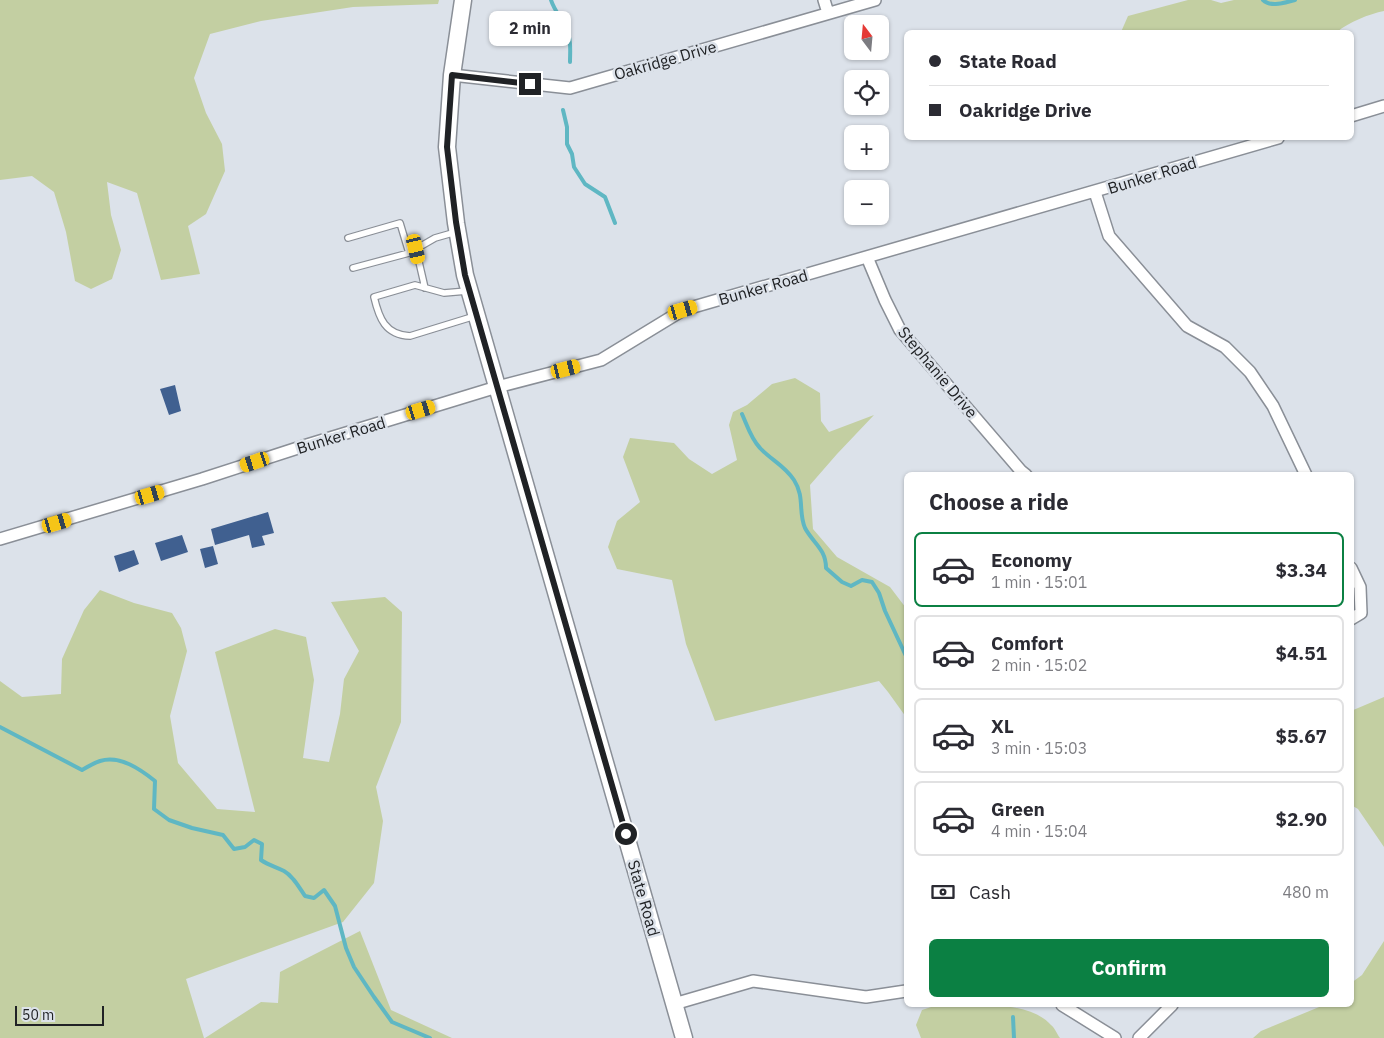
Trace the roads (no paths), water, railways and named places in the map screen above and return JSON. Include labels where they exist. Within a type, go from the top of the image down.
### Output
[{"type":"main road","name":"State Road","points":[[463,0],[452,75],[447,147],[465,275],[684,1038]]},
{"type":"street","points":[[824,0],[834,8]]},
{"type":"street","name":"Oakridge Drive","points":[[452,75],[570,88],[834,8],[875,0]]},
{"type":"street","points":[[1354,115],[1384,106]]},
{"type":"street","name":"Bunker Road","points":[[0,540],[202,480],[307,445],[497,387],[601,360],[683,310],[1271,140]]},
{"type":"street","points":[[1095,192],[1109,236],[1187,326],[1225,347],[1250,372],[1273,406],[1305,472]]},
{"type":"street","name":"Stephanie Drive","points":[[867,257],[900,330],[1021,472]]},
{"type":"street","points":[[1354,574],[1360,587],[1356,616]]},
{"type":"street","points":[[674,1004],[753,981],[866,998],[904,991]]},
{"type":"street","points":[[1065,1007],[1115,1038]]},
{"type":"street","points":[[1139,1038],[1170,1007]]},
{"type":"lane","points":[[348,238],[400,223],[408,253]]},
{"type":"lane","points":[[353,268],[408,253],[435,238],[458,231]]},
{"type":"lane","points":[[416,249],[425,288]]},
{"type":"lane","points":[[470,291],[444,293],[415,285],[374,297],[384,325],[399,336],[410,336],[477,315]]},
{"type":"waterway","points":[[551,0],[568,32],[570,62]]},
{"type":"waterway","points":[[1263,0],[1270,4],[1295,0]]},
{"type":"waterway","points":[[563,110],[567,127],[567,144],[572,154],[574,167],[585,184],[605,197],[615,223]]},
{"type":"waterway","points":[[742,414],[757,444],[786,470],[794,480],[799,492],[805,528],[824,556],[826,568],[842,582],[851,586],[862,580],[872,582],[879,593],[885,611],[904,652]]},
{"type":"waterway","points":[[0,727],[82,770],[107,760],[129,764],[155,781],[154,809],[169,820],[192,828],[223,835],[234,849],[245,847],[254,840],[262,844],[261,860],[287,873],[296,882],[305,896],[314,898],[324,890],[335,906],[346,948],[354,967],[392,1022],[430,1038]]},
{"type":"waterway","points":[[1013,1017],[1014,1038]]}]
